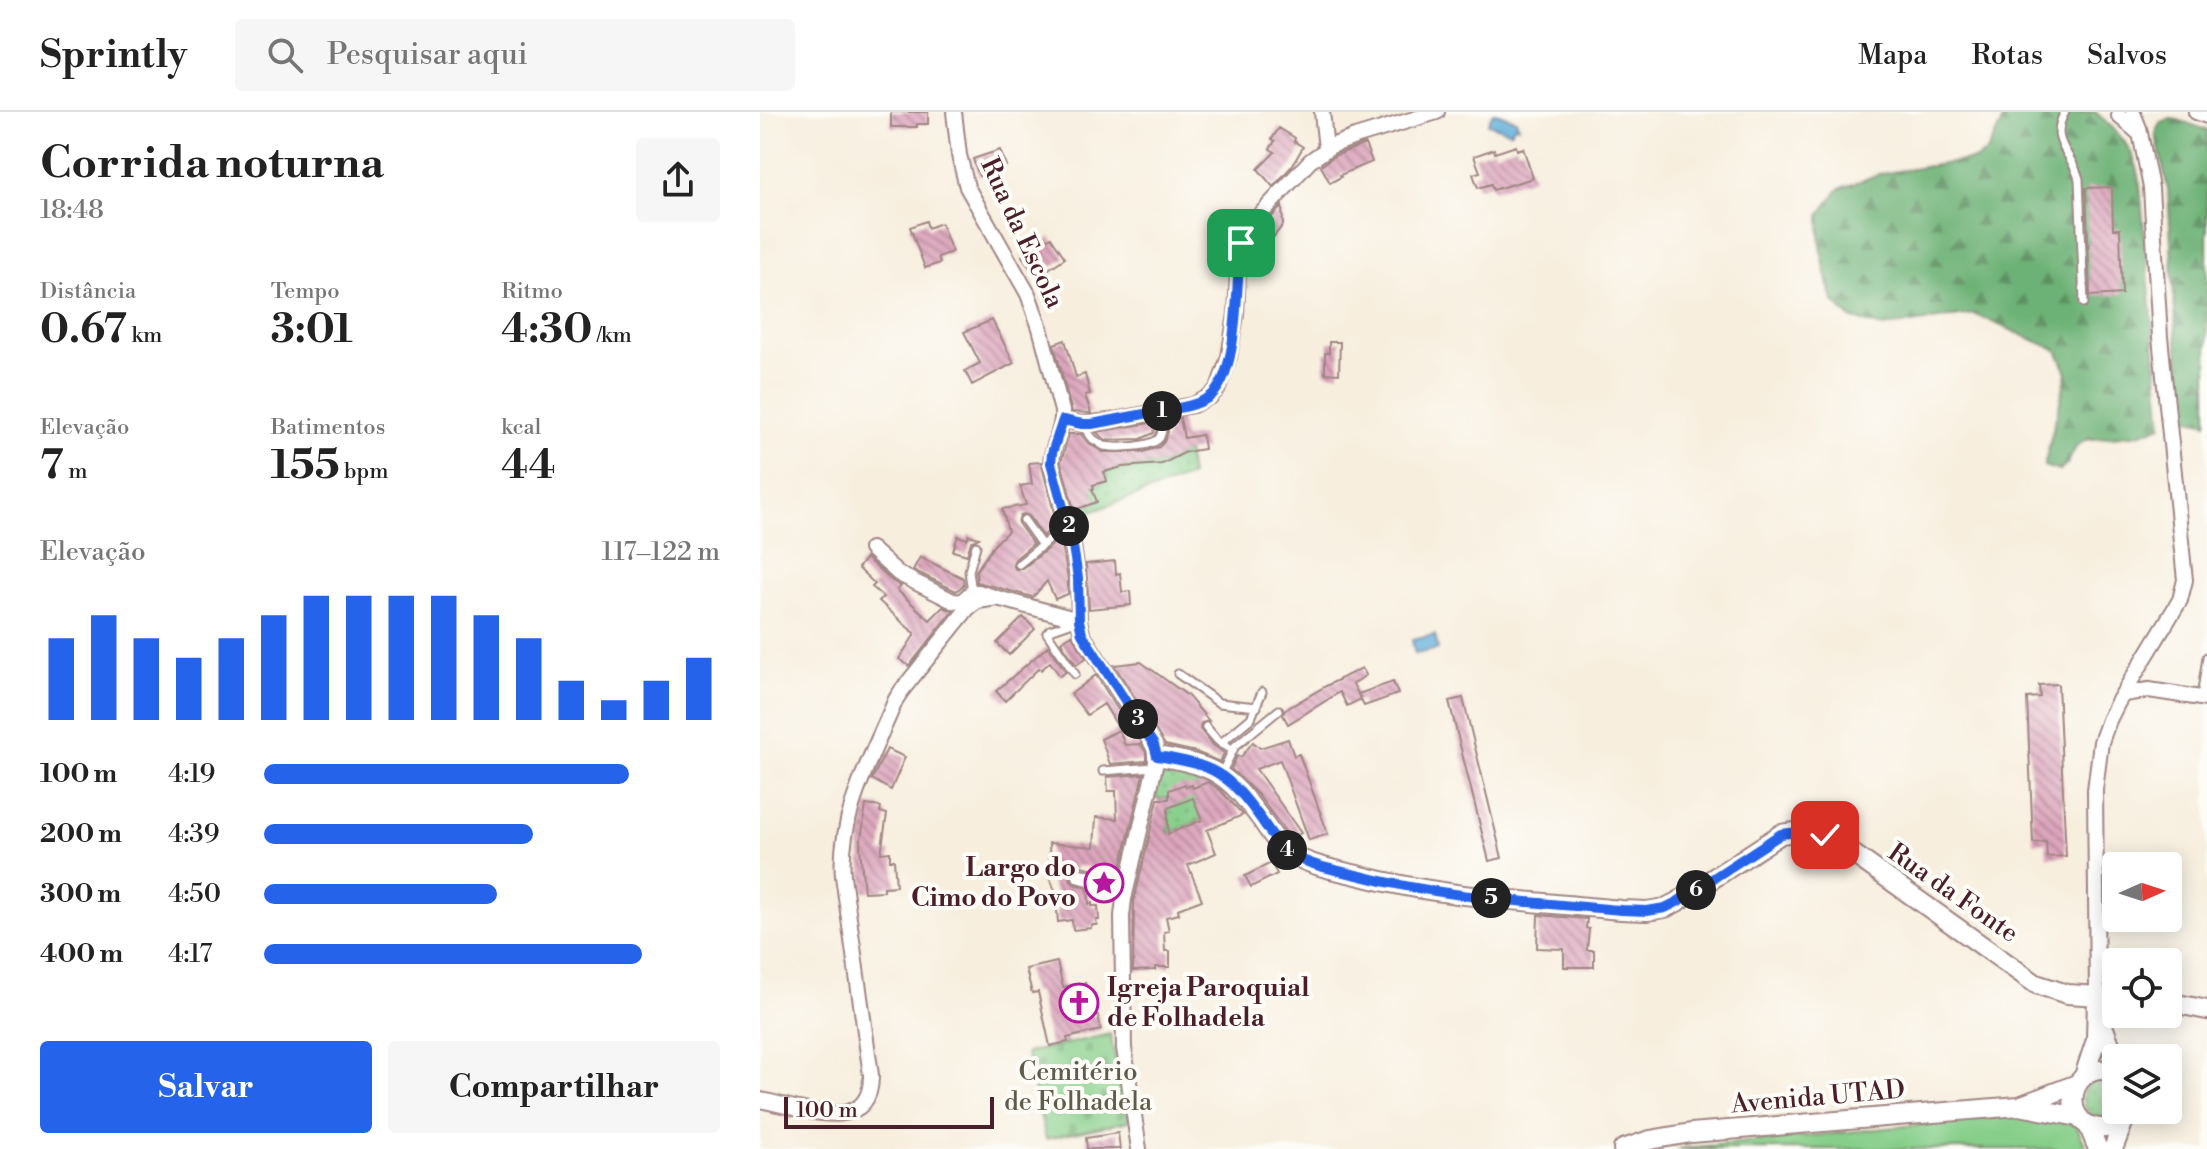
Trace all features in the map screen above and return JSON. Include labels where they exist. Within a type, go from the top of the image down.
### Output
[{"type":"street","name":"Rua da Escola","points":[[954,112],[959,155],[967,187],[1028,294],[1040,328],[1063,420]]},
{"type":"street","points":[[1322,112],[1326,149]]},
{"type":"street","points":[[1139,1149],[1125,1053],[1122,916],[1156,762],[1154,745],[1084,639],[1079,620],[1078,578],[1051,460],[1063,420],[1082,424],[1193,405],[1211,396],[1218,388],[1229,357],[1236,314],[1239,251],[1243,235],[1251,224],[1310,161],[1326,149],[1437,112]]},
{"type":"street","points":[[2196,112],[2207,116]]},
{"type":"street","points":[[2102,948],[2097,765],[2106,726],[2178,605],[2185,580],[2160,337],[2152,193],[2140,134],[2124,113]]},
{"type":"street","points":[[871,549],[899,574],[951,601],[961,602],[972,592],[978,592],[1079,620]]},
{"type":"street","points":[[760,1100],[827,1115],[851,1111],[869,1094],[869,1062],[841,859],[846,826],[896,699],[968,608],[978,601],[997,598]]},
{"type":"street","points":[[2124,694],[2149,690],[2204,699]]},
{"type":"street","points":[[1156,762],[1190,762],[1221,774]]},
{"type":"street","name":"Rua da Fonte","points":[[1221,774],[1241,792],[1278,842],[1295,856],[1396,885],[1473,896],[1621,910],[1665,908],[1781,834],[1819,833],[1845,848],[2036,984],[2102,1002]]},
{"type":"street","points":[[1080,876],[1127,886]]},
{"type":"street","points":[[2182,1005],[2207,1010]]},
{"type":"street","points":[[2098,1149],[2073,1101],[2096,1040],[2102,1012]]},
{"type":"street","name":"Avenida UTAD","points":[[2019,1106],[2102,1069]]},
{"type":"street","name":"Avenida UTAD","points":[[1623,1149],[1650,1140],[1691,1133],[2019,1106],[2084,1121],[2097,1128],[2116,1124]]},
{"type":"street","name":"Avenida UTAD","points":[[2113,1149],[2123,1124]]},
{"type":"lane","points":[[2065,112],[2059,123],[2059,133],[2060,143],[2079,179],[2084,303]]},
{"type":"lane","points":[[1082,424],[1093,439],[1104,446],[1144,445],[1160,437],[1161,411]]},
{"type":"lane","points":[[1024,520],[1041,544]]},
{"type":"lane","points":[[1019,564],[1068,524]]},
{"type":"lane","points":[[972,592],[969,571],[976,546]]},
{"type":"lane","points":[[1075,674],[1047,633],[1079,620]]},
{"type":"lane","points":[[2204,699],[2207,657]]},
{"type":"lane","points":[[1178,674],[1219,703],[1257,707]]},
{"type":"lane","points":[[1221,743],[1250,719],[1262,692]]},
{"type":"lane","points":[[1221,774],[1232,750],[1279,710]]},
{"type":"lane","points":[[1206,727],[1232,750]]},
{"type":"lane","points":[[1103,771],[1156,762]]},
{"type":"green space","points":[[2007,112],[2095,112],[2123,140],[2139,176],[2162,425],[2139,434],[2085,440],[2076,447],[2060,471],[2044,466],[2067,373],[2057,350],[1974,314],[1883,327],[1850,318],[1833,301],[1820,240],[1820,214],[1839,189],[1879,174],[1976,159],[1987,152]]},
{"type":"green space","points":[[2169,119],[2207,130],[2207,423],[2186,418],[2176,333],[2168,190],[2156,135],[2161,122]]},
{"type":"green space","points":[[1187,451],[1191,476],[1085,514],[1086,506],[1097,502],[1093,485],[1107,480],[1104,472],[1122,467],[1162,464]]},
{"type":"green space","points":[[1168,766],[1190,766],[1227,791],[1196,803],[1202,820],[1168,834],[1168,799],[1151,798],[1160,774]]},
{"type":"green space","name":"Cemitério de Folhadela","points":[[1110,1034],[1129,1121],[1046,1139],[1026,1053]]},
{"type":"green space","points":[[2102,1078],[2102,1118],[2086,1109],[2084,1092],[2089,1084]]},
{"type":"green space","points":[[2027,1114],[2076,1125],[2087,1149],[1678,1149]]},
{"type":"water","points":[[1493,112],[1516,120],[1519,127],[1514,126],[1511,132],[1488,124]]},
{"type":"water","points":[[1435,635],[1438,649],[1415,654],[1412,640]]},
{"type":"building","points":[[891,112],[928,112],[928,124],[891,127]]},
{"type":"building","points":[[1279,128],[1303,147],[1292,166],[1273,187],[1258,169],[1275,152],[1270,149]]},
{"type":"building","points":[[1365,144],[1372,162],[1340,175],[1330,183],[1321,166],[1334,156]]},
{"type":"building","points":[[1516,146],[1517,150],[1523,148],[1533,178],[1493,190],[1491,184],[1478,188],[1473,174],[1480,172],[1474,156]]},
{"type":"building","points":[[1000,150],[1006,166],[979,176],[973,159]]},
{"type":"building","points":[[2112,187],[2113,229],[2120,229],[2122,294],[2090,296],[2086,188]]},
{"type":"building","points":[[1282,206],[1283,225],[1271,240],[1267,236],[1263,242],[1256,234]]},
{"type":"building","points":[[926,221],[928,228],[941,223],[952,252],[938,257],[940,263],[925,268],[910,227]]},
{"type":"building","points":[[1051,237],[1065,258],[1044,272],[1041,267],[1033,272],[1022,256]]},
{"type":"building","points":[[992,320],[1014,363],[972,385],[965,371],[980,363],[964,332]]},
{"type":"building","points":[[1065,340],[1076,377],[1085,374],[1090,394],[1085,395],[1091,413],[1072,412],[1054,344]]},
{"type":"building","points":[[1329,342],[1340,342],[1339,374],[1325,373],[1325,353],[1329,353]]},
{"type":"building","points":[[1180,418],[1184,438],[1202,435],[1204,449],[1186,452],[1162,464],[1122,467],[1104,472],[1107,481],[1093,485],[1092,489],[1097,502],[1074,510],[1061,462],[1069,434],[1081,434],[1089,444],[1103,452],[1143,452],[1159,447],[1168,432],[1169,420]]},
{"type":"building","points":[[1156,422],[1154,433],[1141,439],[1106,440],[1096,432]]},
{"type":"building","points":[[1041,462],[1057,524],[1043,536],[1029,516],[1020,515],[1018,523],[1033,544],[1013,564],[1016,570],[1022,569],[1061,538],[1068,594],[1055,599],[1047,581],[1033,597],[977,582],[976,571],[1008,531],[1002,509],[1026,505],[1020,486],[1032,484],[1029,463]]},
{"type":"building","points":[[969,535],[979,538],[971,542],[967,555],[953,551],[958,536],[967,539]]},
{"type":"building","points":[[920,557],[963,578],[964,585],[956,591],[913,570]]},
{"type":"building","points":[[866,558],[901,586],[897,590],[930,620],[943,607],[953,611],[909,666],[899,659],[915,634],[879,601],[883,597],[872,587],[875,584],[858,568]]},
{"type":"building","points":[[1115,561],[1122,592],[1130,591],[1131,605],[1089,609],[1086,564]]},
{"type":"building","points":[[1023,617],[1035,629],[1009,655],[997,643]]},
{"type":"building","points":[[1072,635],[1086,658],[1076,665],[1061,642]]},
{"type":"building","points":[[1048,646],[1066,672],[1060,676],[1050,662],[1041,670],[1039,668],[1005,701],[996,691]]},
{"type":"building","points":[[1141,662],[1188,696],[1209,721],[1201,723],[1200,729],[1224,753],[1220,762],[1196,752],[1165,745],[1114,665]]},
{"type":"building","points":[[1362,668],[1366,675],[1353,684],[1361,699],[1347,706],[1340,692],[1288,724],[1283,715],[1285,710]]},
{"type":"building","points":[[1096,675],[1126,722],[1118,727],[1104,704],[1087,715],[1071,694]]},
{"type":"building","points":[[1393,682],[1398,694],[1364,706],[1358,694]]},
{"type":"building","points":[[2058,684],[2066,856],[2047,857],[2046,842],[2033,843],[2027,698],[2040,697],[2039,685]]},
{"type":"building","points":[[1463,698],[1502,858],[1489,861],[1449,701]]},
{"type":"building","points":[[1119,730],[1125,745],[1140,744],[1146,752],[1146,761],[1110,764],[1101,739]]},
{"type":"building","points":[[1288,739],[1294,756],[1299,754],[1328,834],[1309,840],[1280,760],[1256,769],[1301,833],[1291,839],[1258,795],[1231,769],[1237,756],[1241,757],[1253,742],[1260,748]]},
{"type":"building","points":[[887,749],[905,757],[891,790],[872,779]]},
{"type":"building","points":[[1143,774],[1120,872],[1081,866],[1070,873],[1074,884],[1088,888],[1089,904],[1098,906],[1099,920],[1091,928],[1073,930],[1072,920],[1058,922],[1055,891],[1050,878],[1049,843],[1094,847],[1096,817],[1117,819],[1116,791],[1108,791],[1107,777]]},
{"type":"building","points":[[1208,782],[1220,790],[1243,815],[1207,830],[1216,853],[1188,865],[1202,900],[1178,909],[1179,914],[1166,917],[1169,931],[1164,932],[1165,951],[1170,951],[1170,967],[1133,971],[1134,901],[1158,799],[1169,799],[1169,790],[1185,784],[1193,788]],"holes":[[[1193,798],[1202,820],[1168,834],[1168,808]]]},
{"type":"building","points":[[866,805],[881,807],[880,812],[887,814],[881,853],[890,852],[890,860],[894,860],[896,886],[884,887],[884,891],[864,892],[860,846]]},
{"type":"building","points":[[1271,863],[1277,874],[1251,887],[1245,876]]},
{"type":"building","points":[[1538,915],[1587,919],[1587,950],[1594,950],[1594,967],[1564,967],[1564,949],[1537,948]]},
{"type":"building","points":[[1057,962],[1063,987],[1085,983],[1092,1016],[1098,1015],[1101,1030],[1067,1038],[1068,1042],[1050,1046],[1038,992],[1032,993],[1026,969]]},
{"type":"building","points":[[1118,1133],[1120,1149],[1087,1149],[1086,1138]]},
{"type":"place","name":"Largo do Cimo do Povo","points":[[1104,883]]},
{"type":"place","name":"Igreja Paroquial de Folhadela","points":[[1079,1003]]},
{"type":"route","points":[[1241,243],[1236,314],[1229,357],[1218,388],[1211,396],[1193,405],[1092,424],[1063,420],[1051,456],[1072,540],[1082,634],[1154,745],[1157,756],[1190,762],[1221,774],[1241,792],[1278,842],[1295,856],[1396,885],[1451,894],[1647,911],[1677,902],[1781,834],[1807,831],[1825,835]]}]
